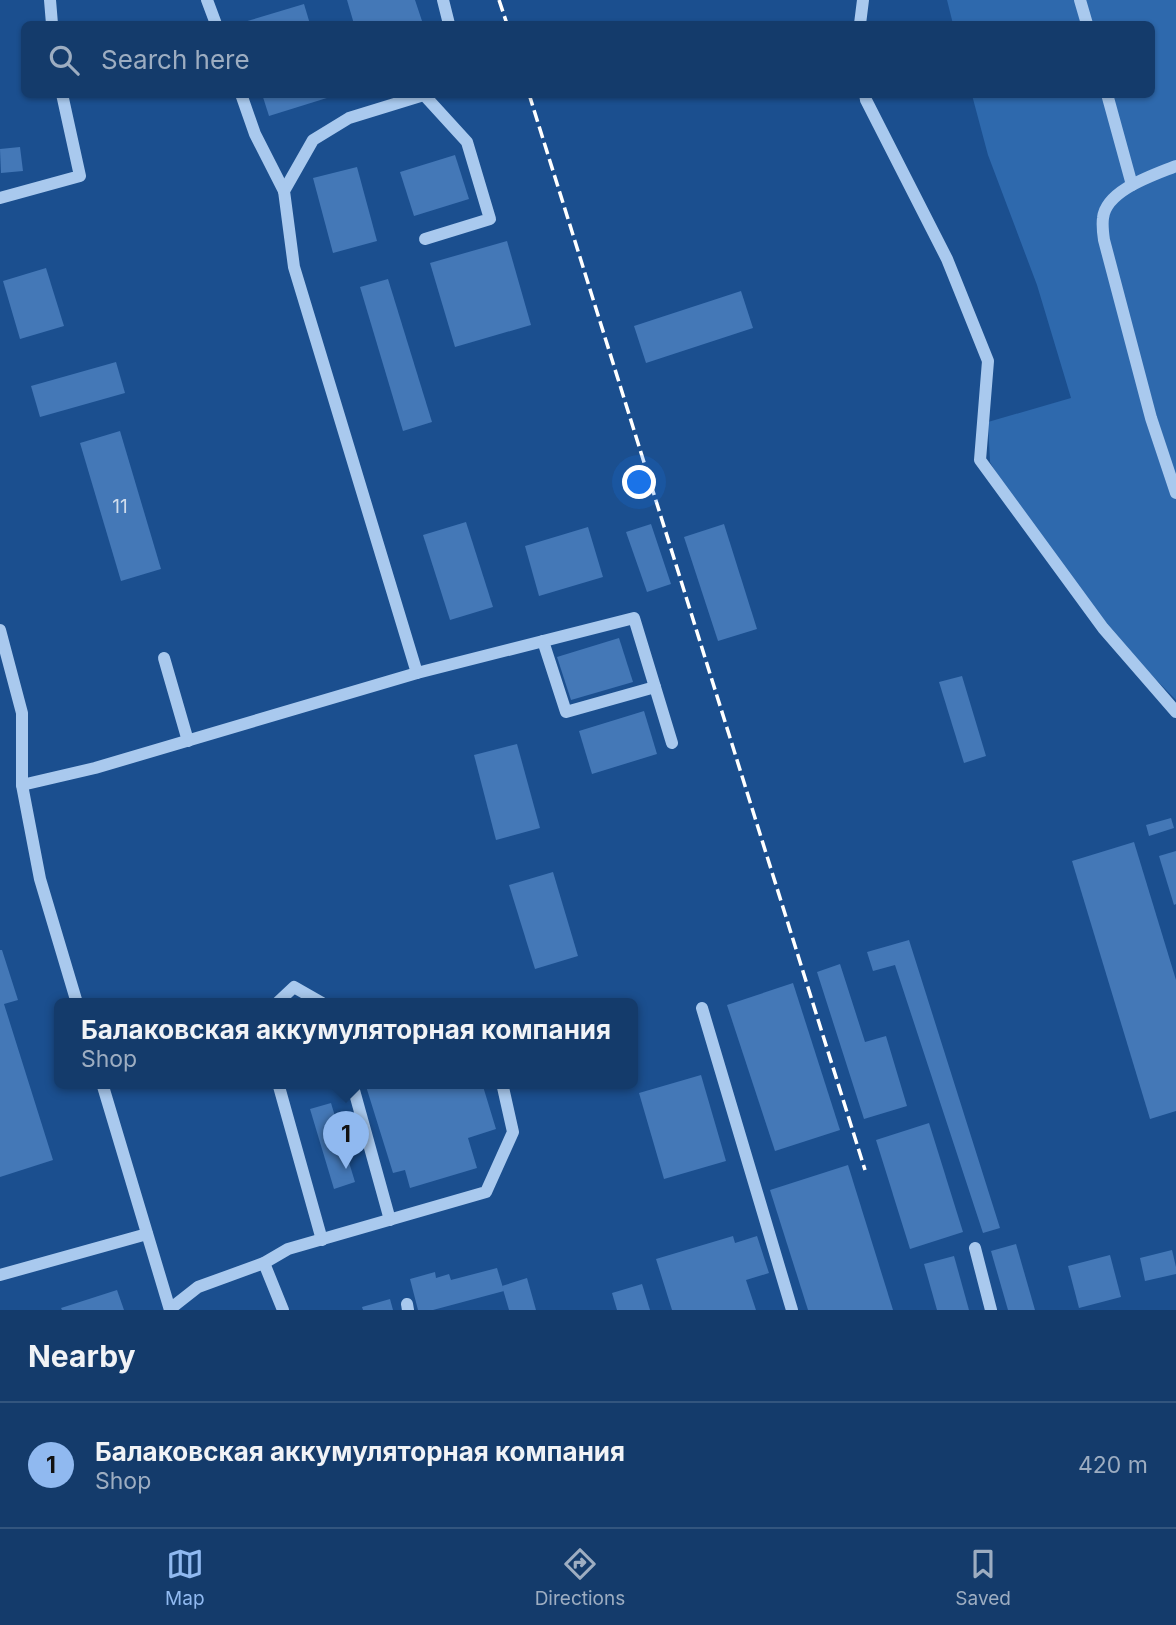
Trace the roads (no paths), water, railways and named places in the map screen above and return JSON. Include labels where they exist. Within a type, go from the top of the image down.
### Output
[{"type":"street","points":[[50,0],[52,21]]},
{"type":"street","points":[[207,0],[215,21]]},
{"type":"street","points":[[443,0],[448,21]]},
{"type":"street","points":[[860,21],[863,0]]},
{"type":"street","points":[[1080,0],[1086,21]]},
{"type":"street","points":[[0,198],[80,176],[63,98]]},
{"type":"street","points":[[242,98],[255,134],[284,191],[294,267],[417,673]]},
{"type":"street","points":[[284,191],[313,140],[349,118],[416,98]]},
{"type":"street","points":[[425,239],[491,219],[467,142],[429,98]]},
{"type":"street","points":[[866,98],[947,258],[988,361],[980,460],[1103,628],[1176,712]]},
{"type":"street","points":[[1108,98],[1132,185]]},
{"type":"street","points":[[1176,166],[1132,185],[1112,200],[1103,216],[1104,240],[1151,418],[1176,493]]},
{"type":"street","points":[[22,785],[94,768],[417,673],[634,618],[672,743]]},
{"type":"street","points":[[0,630],[22,713],[22,785],[40,879],[76,998]]},
{"type":"street","points":[[543,641],[566,712],[655,687]]},
{"type":"street","points":[[164,658],[188,741]]},
{"type":"street","points":[[283,998],[294,988],[312,998]]},
{"type":"street","points":[[702,1009],[792,1310]]},
{"type":"street","points":[[104,1089],[170,1310],[198,1287],[264,1263],[288,1250],[486,1192],[513,1132],[503,1089]]},
{"type":"street","points":[[280,1089],[322,1240]]},
{"type":"street","points":[[354,1089],[390,1220]]},
{"type":"street","points":[[0,1275],[147,1234]]},
{"type":"street","points":[[975,1248],[991,1310]]},
{"type":"street","points":[[264,1263],[283,1310]]},
{"type":"railway","points":[[499,0],[506,21]]},
{"type":"railway","points":[[530,98],[865,1170]]},
{"type":"place","name":"Балаковская аккумуляторная компания","points":[[346,1169]]}]
